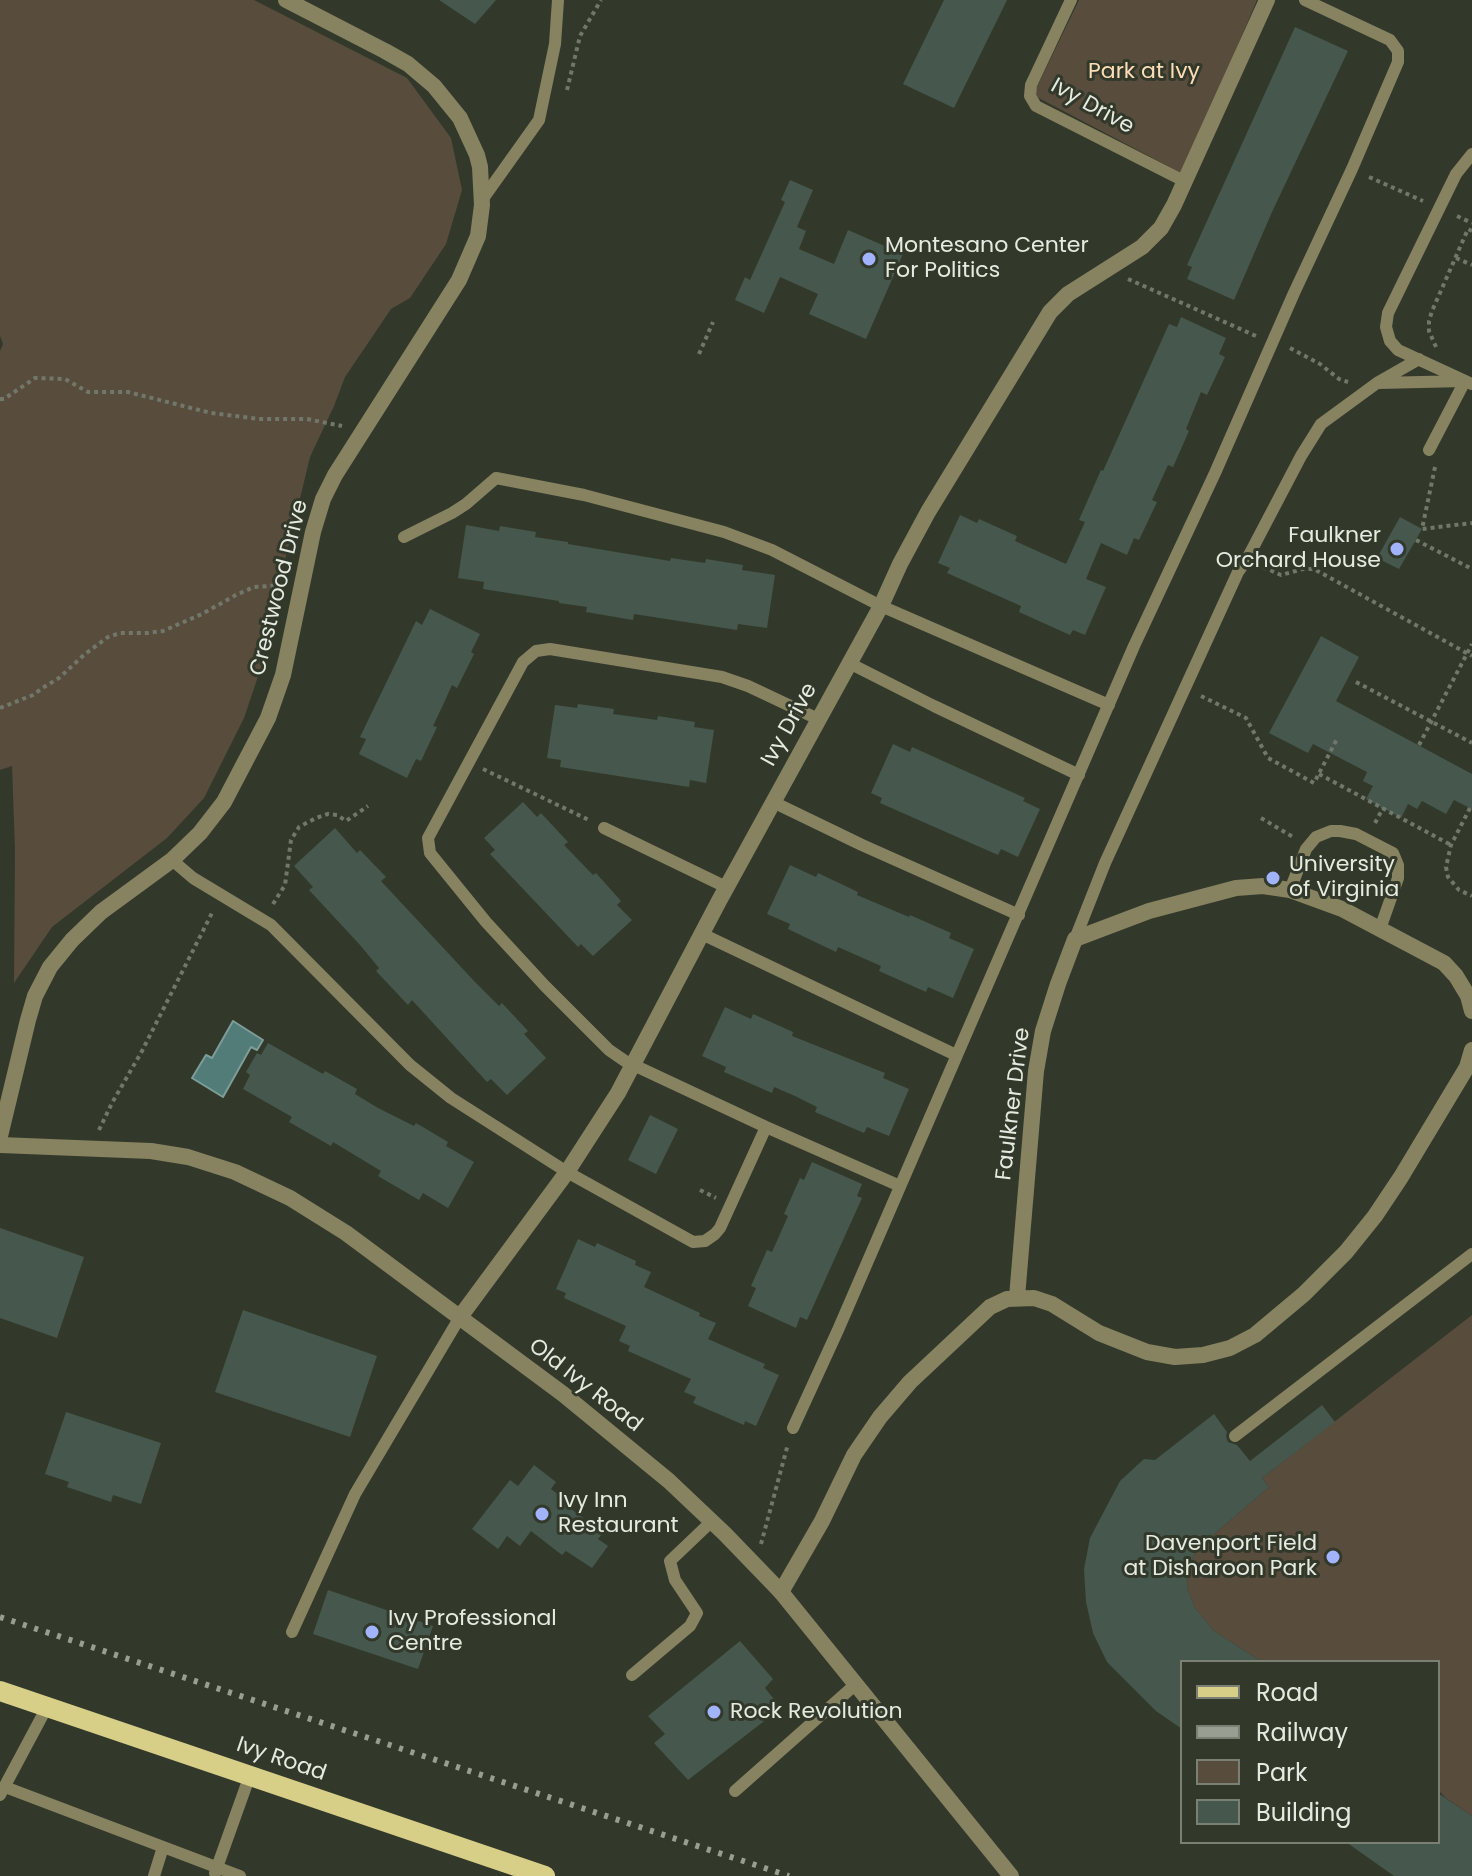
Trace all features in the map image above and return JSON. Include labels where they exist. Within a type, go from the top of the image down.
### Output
[{"type":"main road","name":"Ivy Road","points":[[0,1691],[545,1876]]},
{"type":"street","name":"Crestwood Drive","points":[[0,1136],[35,996],[50,967],[101,912],[172,860],[200,833],[224,802],[268,718],[283,675],[313,532],[323,499],[335,475],[459,280],[478,236],[482,200],[477,155],[460,118],[434,86],[397,57],[286,0]]},
{"type":"street","name":"Ivy Drive","points":[[460,1317],[567,1172],[618,1093],[726,887],[881,606],[928,512],[1050,312],[1068,294],[1142,247],[1161,228],[1267,0]]},
{"type":"street","points":[[1075,939],[1149,911],[1236,888],[1263,886],[1290,890],[1342,909],[1444,963],[1468,996],[1472,1011]]},
{"type":"street","name":"Faulkner Drive","points":[[1017,1297],[1036,1071],[1046,1019],[1075,939]]},
{"type":"street","points":[[781,1592],[822,1521],[854,1455],[880,1417],[910,1382],[990,1307],[1007,1299],[1034,1298],[1052,1304],[1099,1333],[1147,1352],[1175,1357],[1203,1355],[1230,1348],[1255,1335],[1304,1294],[1346,1252],[1375,1216],[1460,1079],[1472,1050]]},
{"type":"street","name":"Old Ivy Road","points":[[0,1145],[92,1147],[188,1157],[235,1172],[290,1198],[346,1233],[563,1394],[669,1481],[712,1521],[781,1592],[1011,1876]]},
{"type":"lane","points":[[482,200],[539,120],[555,44],[558,0]]},
{"type":"lane","name":"Ivy Drive","points":[[1071,0],[1031,85],[1030,96],[1036,106],[1184,181]]},
{"type":"lane","points":[[793,1428],[1109,705],[1398,62],[1398,51],[1390,40],[1305,0]]},
{"type":"lane","points":[[1468,382],[1398,350],[1390,341],[1386,327],[1388,313],[1456,174],[1472,154]]},
{"type":"lane","points":[[1075,939],[1105,863],[1238,572],[1301,456],[1321,424],[1377,383],[1419,359]]},
{"type":"lane","points":[[1377,383],[1468,382]]},
{"type":"lane","points":[[1429,450],[1468,382]]},
{"type":"lane","points":[[404,537],[452,513],[496,478],[584,495],[724,532],[772,550],[881,606],[1109,705]]},
{"type":"lane","points":[[818,719],[722,677],[550,649],[536,651],[523,662],[428,838],[430,853],[486,922],[609,1050],[633,1065],[900,1186]]},
{"type":"lane","points":[[849,663],[1079,775]]},
{"type":"lane","points":[[773,802],[1019,915]]},
{"type":"lane","points":[[604,828],[726,887]]},
{"type":"lane","points":[[1290,890],[1306,849],[1316,837],[1331,831],[1356,834],[1393,853],[1398,865],[1398,878],[1380,929]]},
{"type":"lane","points":[[172,860],[193,878],[271,925],[410,1065],[451,1098],[567,1172],[693,1242],[705,1241],[720,1228],[766,1127]]},
{"type":"lane","points":[[702,934],[956,1055]]},
{"type":"lane","points":[[1235,1436],[1472,1254]]},
{"type":"lane","points":[[292,1632],[355,1494],[460,1317]]},
{"type":"lane","points":[[632,1675],[690,1626],[697,1613],[675,1580],[670,1561],[712,1521]]},
{"type":"lane","points":[[735,1791],[856,1684]]},
{"type":"lane","points":[[47,1707],[3,1791],[163,1847],[215,1872],[240,1876]]},
{"type":"lane","points":[[215,1872],[250,1775]]},
{"type":"lane","points":[[154,1876],[163,1847]]},
{"type":"path","points":[[539,120],[564,99],[580,36],[601,0]]},
{"type":"path","points":[[1352,169],[1472,223]]},
{"type":"path","points":[[1441,356],[1429,331],[1429,321],[1468,229],[1472,231]]},
{"type":"path","points":[[1456,258],[1472,265]]},
{"type":"path","points":[[1105,271],[1135,281],[1229,325],[1296,350],[1339,379],[1359,386],[1377,383]]},
{"type":"path","points":[[699,354],[713,322]]},
{"type":"path","points":[[0,399],[35,378],[65,379],[88,392],[128,392],[211,413],[259,419],[307,419],[364,430]]},
{"type":"path","points":[[1429,450],[1436,464],[1422,529],[1472,523]]},
{"type":"path","points":[[1416,540],[1472,569]]},
{"type":"path","points":[[1247,559],[1281,575],[1314,569],[1470,654]]},
{"type":"path","points":[[0,708],[33,695],[52,683],[108,637],[120,633],[163,631],[254,587],[301,586]]},
{"type":"path","points":[[1419,745],[1470,654],[1472,644]]},
{"type":"path","points":[[1356,682],[1472,743]]},
{"type":"path","points":[[1185,688],[1246,718],[1268,758],[1314,783],[1338,737]]},
{"type":"path","points":[[470,762],[604,828]]},
{"type":"path","points":[[1319,774],[1451,845]]},
{"type":"path","points":[[263,919],[285,885],[291,840],[299,827],[328,814],[346,821],[368,806]]},
{"type":"path","points":[[1470,808],[1451,845],[1446,867],[1448,877],[1459,890],[1472,896]]},
{"type":"path","points":[[1261,818],[1288,834]]},
{"type":"path","points":[[92,1147],[221,896]]},
{"type":"path","points":[[756,1566],[793,1428]]},
{"type":"green space","points":[[0,0],[254,0],[407,78],[451,138],[462,190],[446,244],[410,298],[391,309],[345,377],[310,457],[281,577],[268,647],[244,718],[204,798],[167,838],[52,927],[14,983],[12,766],[0,770],[0,351],[3,344],[0,336]]},
{"type":"green space","name":"Park at Ivy","points":[[1079,0],[1257,0],[1183,174],[1033,95]]},
{"type":"green space","name":"Davenport Field at Disharoon Park","points":[[1472,1315],[1472,1816],[1440,1792],[1440,1660],[1259,1660],[1214,1631],[1195,1608],[1187,1588],[1188,1567],[1198,1548],[1269,1487],[1262,1478]]},
{"type":"water","points":[[233,1021],[263,1040],[257,1050],[251,1047],[223,1097],[192,1078],[206,1055],[212,1058]]},
{"type":"building","points":[[439,0],[496,0],[475,24]]},
{"type":"building","points":[[944,0],[1007,0],[954,108],[903,84]]},
{"type":"building","points":[[1295,27],[1348,51],[1234,300],[1187,279],[1192,267],[1187,265]]},
{"type":"building","name":"Montesano Center For Politics","points":[[790,180],[813,190],[797,227],[806,231],[799,249],[834,264],[848,230],[903,254],[866,339],[809,314],[818,294],[780,277],[764,313],[735,300],[745,277],[750,280],[785,202],[781,200]]},
{"type":"building","points":[[1181,317],[1226,338],[1219,354],[1225,357],[1207,395],[1201,392],[1186,429],[1189,431],[1173,467],[1168,465],[1152,500],[1157,502],[1139,540],[1134,538],[1127,555],[1101,543],[1086,579],[1106,587],[1085,635],[1073,630],[1070,635],[1019,612],[1021,606],[947,573],[950,568],[938,563],[960,515],[977,523],[979,519],[1017,536],[1015,541],[1066,564],[1085,522],[1079,520],[1101,470],[1169,324],[1177,327]]},
{"type":"building","name":"Faulkner Orchard House","points":[[1400,517],[1422,529],[1399,569],[1377,558]]},
{"type":"building","points":[[466,525],[499,531],[500,526],[536,532],[535,537],[670,561],[671,558],[705,563],[706,559],[743,565],[742,570],[775,575],[767,628],[738,624],[737,630],[634,614],[633,620],[586,612],[587,607],[559,601],[483,589],[484,582],[458,578]]},
{"type":"building","points":[[430,609],[480,634],[457,688],[452,685],[421,761],[416,759],[407,778],[359,754],[366,739],[360,737],[416,621],[422,625]]},
{"type":"building","points":[[1321,636],[1359,657],[1336,701],[1472,774],[1472,809],[1454,800],[1446,814],[1422,801],[1417,809],[1408,804],[1401,818],[1366,799],[1373,786],[1363,781],[1367,772],[1313,744],[1308,753],[1269,733]]},
{"type":"building","points":[[578,704],[614,709],[613,714],[695,722],[694,727],[714,730],[706,783],[690,780],[689,787],[560,767],[561,760],[547,758],[555,705],[577,708]]},
{"type":"building","points":[[893,744],[910,752],[912,747],[1025,798],[1023,801],[1040,809],[1018,857],[1001,849],[998,855],[880,803],[882,798],[871,793]]},
{"type":"building","points":[[523,802],[537,817],[541,813],[568,842],[564,845],[593,875],[596,873],[621,901],[617,905],[632,920],[593,956],[581,944],[578,947],[490,854],[495,850],[484,838]]},
{"type":"building","points":[[335,828],[357,853],[360,850],[386,877],[381,881],[475,982],[499,1006],[502,1003],[528,1031],[524,1034],[546,1058],[507,1095],[491,1079],[487,1082],[412,1000],[408,1005],[376,971],[379,968],[360,945],[309,890],[313,887],[294,866]]},
{"type":"building","points":[[790,865],[816,877],[818,873],[858,892],[857,895],[951,933],[949,938],[974,949],[953,998],[928,987],[926,992],[879,971],[881,966],[838,947],[836,952],[788,929],[790,924],[767,914]]},
{"type":"building","points":[[725,1007],[751,1019],[753,1014],[793,1032],[792,1036],[885,1073],[883,1078],[909,1089],[889,1136],[867,1127],[864,1133],[815,1112],[817,1107],[795,1096],[774,1087],[772,1093],[724,1072],[726,1067],[702,1056]]},
{"type":"building","points":[[268,1043],[357,1089],[355,1094],[378,1108],[414,1126],[416,1123],[474,1162],[448,1208],[423,1193],[419,1200],[378,1176],[381,1171],[333,1142],[331,1146],[289,1122],[292,1117],[243,1089],[250,1075],[246,1072],[257,1053],[261,1055]]},
{"type":"building","points":[[650,1115],[678,1129],[656,1174],[628,1160]]},
{"type":"building","points":[[812,1162],[862,1184],[857,1196],[862,1198],[807,1320],[800,1317],[796,1328],[748,1306],[756,1288],[751,1286],[767,1250],[772,1252],[800,1178],[804,1180]]},
{"type":"building","points":[[0,1228],[84,1257],[57,1338],[0,1318]]},
{"type":"building","points":[[578,1239],[595,1247],[597,1243],[636,1261],[635,1265],[651,1272],[644,1287],[716,1323],[708,1339],[765,1364],[763,1368],[779,1375],[756,1426],[745,1421],[744,1425],[693,1403],[696,1397],[684,1392],[691,1379],[628,1351],[630,1346],[619,1341],[626,1326],[564,1298],[566,1293],[556,1289]]},
{"type":"building","points":[[243,1310],[377,1356],[350,1437],[215,1392]]},
{"type":"building","name":"Davenport Field at Disharoon Park","points":[[1322,1405],[1335,1422],[1262,1478],[1269,1487],[1198,1548],[1188,1567],[1187,1588],[1195,1608],[1214,1631],[1259,1660],[1180,1660],[1180,1728],[1156,1711],[1107,1662],[1093,1633],[1086,1602],[1084,1569],[1090,1538],[1120,1481],[1144,1459],[1155,1460],[1214,1414],[1227,1432],[1228,1442],[1237,1445],[1250,1461]]},
{"type":"building","points":[[66,1412],[161,1443],[141,1504],[113,1495],[111,1502],[67,1487],[69,1482],[45,1474]]},
{"type":"building","points":[[534,1465],[556,1482],[551,1489],[572,1505],[570,1508],[603,1533],[598,1539],[608,1546],[592,1568],[566,1551],[562,1555],[531,1531],[520,1546],[507,1536],[498,1549],[472,1529],[510,1480],[518,1486]]},
{"type":"building","name":"Ivy Professional Centre","points":[[328,1590],[433,1626],[418,1669],[313,1634]]},
{"type":"building","name":"Rock Revolution","points":[[740,1641],[773,1679],[765,1688],[781,1708],[688,1780],[654,1743],[665,1734],[648,1716]]},
{"type":"building","points":[[1440,1794],[1472,1816],[1472,1876],[1394,1876],[1349,1844],[1440,1844]]},
{"type":"railway","points":[[0,1617],[789,1876]]},
{"type":"place","name":"Montesano Center For Politics","points":[[869,259]]},
{"type":"place","name":"Faulkner Orchard House","points":[[1397,549]]},
{"type":"place","name":"University of Virginia","points":[[1273,878]]},
{"type":"place","name":"Ivy Inn Restaurant","points":[[542,1514]]},
{"type":"place","name":"Davenport Field at Disharoon Park","points":[[1333,1557]]},
{"type":"place","name":"Ivy Professional Centre","points":[[372,1632]]},
{"type":"place","name":"Rock Revolution","points":[[714,1712]]}]
